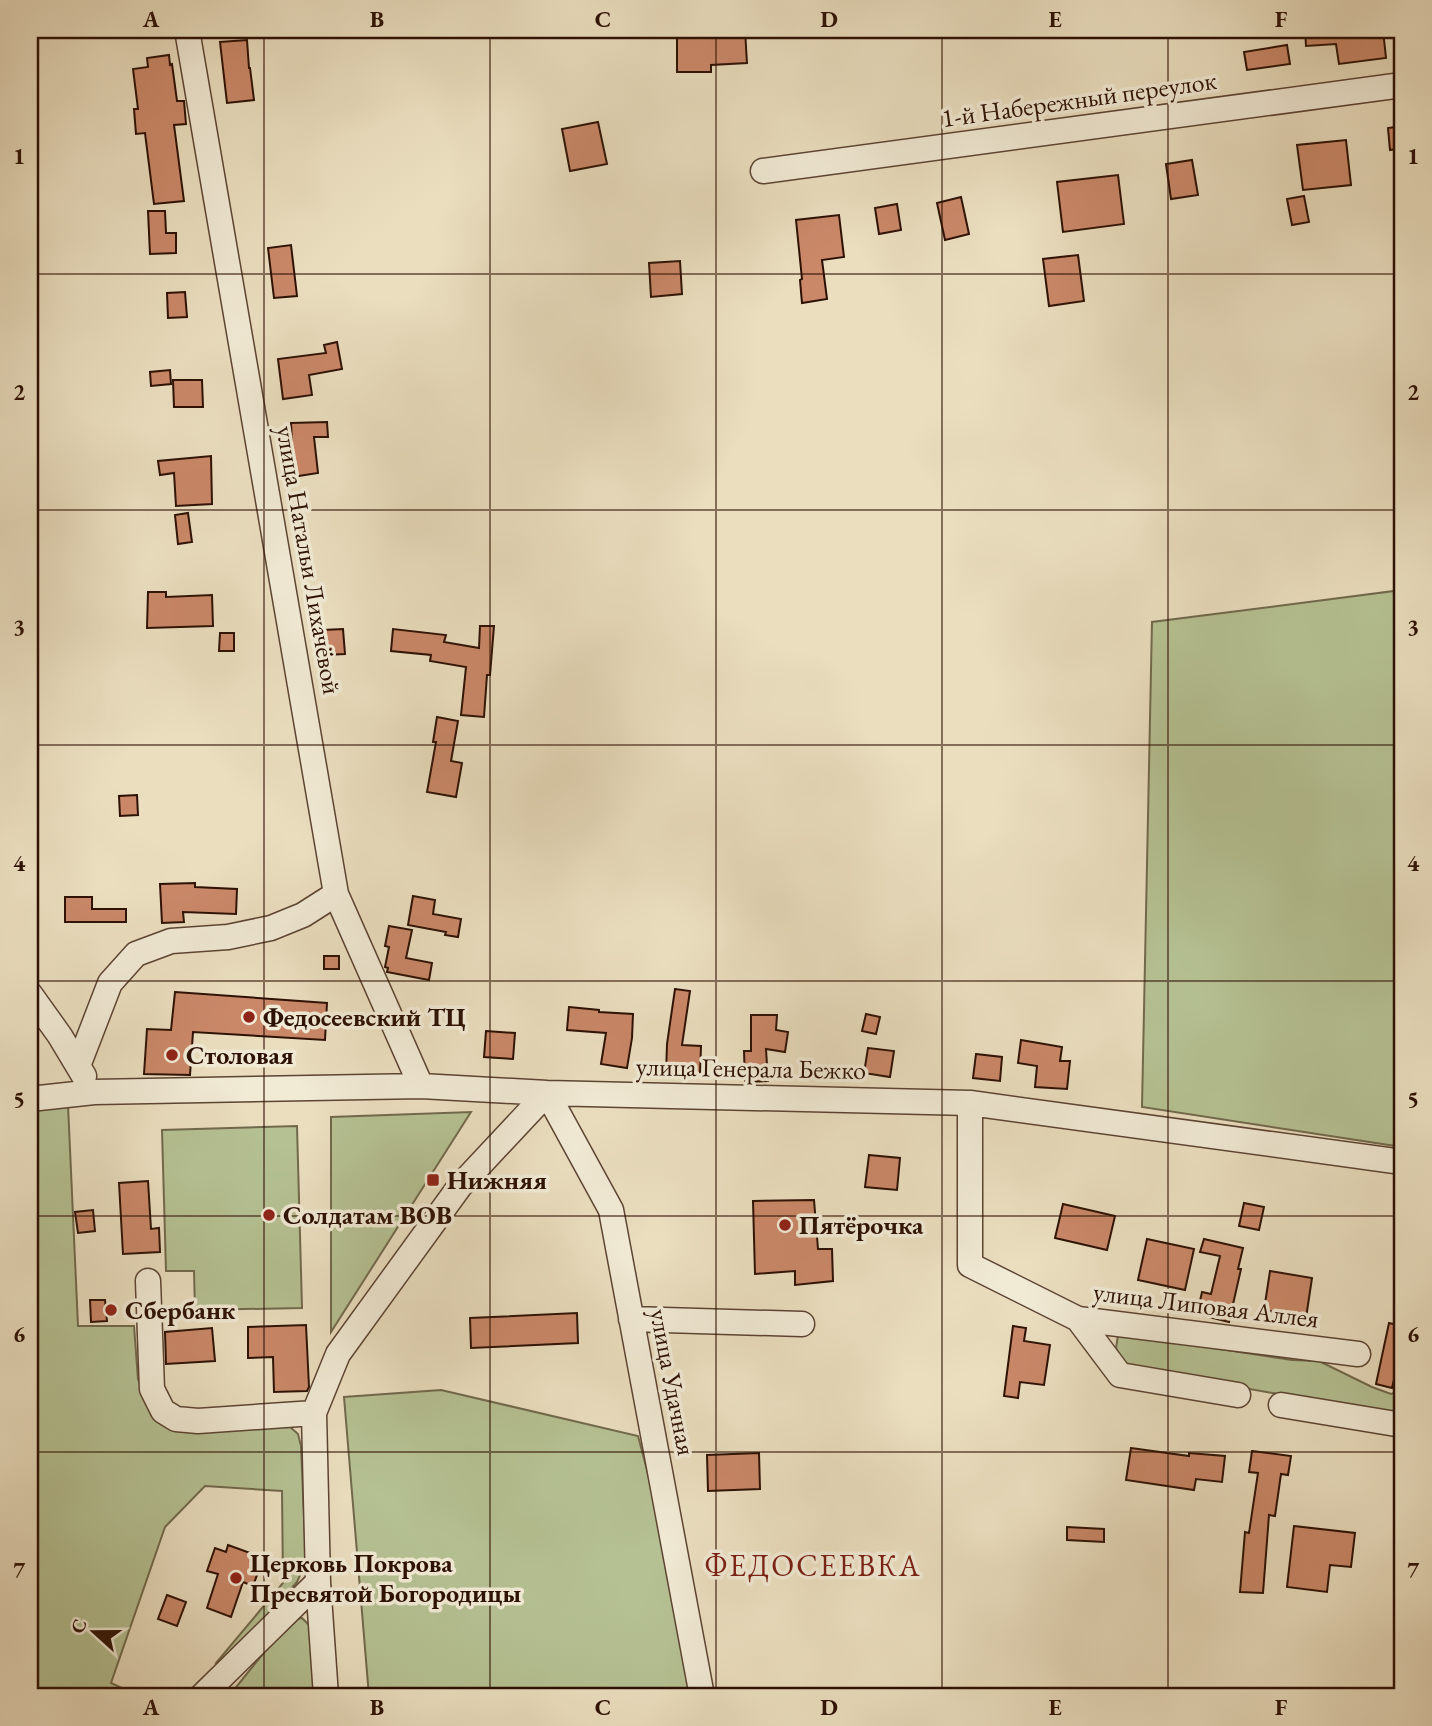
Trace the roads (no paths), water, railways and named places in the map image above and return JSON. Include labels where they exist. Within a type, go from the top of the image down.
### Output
[{"type":"street","name":"улица Натальи Лихачёвой","points":[[187,30],[336,894],[421,1086]]},
{"type":"street","name":"1-й Набережный переулок","points":[[763,171],[1402,85]]},
{"type":"street","points":[[78,1066],[110,983],[136,954],[171,941],[228,937],[271,928],[303,915],[336,894]]},
{"type":"street","points":[[30,995],[60,1036],[94,1092]]},
{"type":"street","name":"улица Генерала Бежко","points":[[30,1098],[94,1092],[421,1086],[547,1093],[970,1102],[1402,1162]]},
{"type":"street","points":[[326,1696],[318,1582],[314,1413],[338,1354],[451,1197],[547,1093]]},
{"type":"street","name":"улица Удачная","points":[[547,1093],[611,1210],[702,1696]]},
{"type":"street","name":"улица Липовая Аллея","points":[[970,1102],[970,1265],[1078,1319],[1358,1354]]},
{"type":"street","points":[[148,1281],[152,1389],[163,1411],[176,1419],[198,1421],[314,1413]]},
{"type":"street","points":[[631,1319],[802,1324]]},
{"type":"street","points":[[1078,1319],[1120,1375],[1238,1395]]},
{"type":"street","points":[[1282,1405],[1402,1425]]},
{"type":"street","points":[[202,1696],[318,1582]]},
{"type":"place","name":"Федосеевский ТЦ","points":[[249,1017]]},
{"type":"place","name":"Столовая","points":[[172,1055]]},
{"type":"place","name":"Нижняя","points":[[433,1180]]},
{"type":"place","name":"Солдатам ВОВ","points":[[269,1215]]},
{"type":"place","name":"Пятёрочка","points":[[785,1225]]},
{"type":"place","name":"Сбербанк","points":[[111,1310]]},
{"type":"place","name":"Церковь Покрова Пресвятой Богородицы","points":[[236,1578]]},
{"type":"district","name":"ФЕДОСЕЕВКА","points":[[813,1565]]}]
